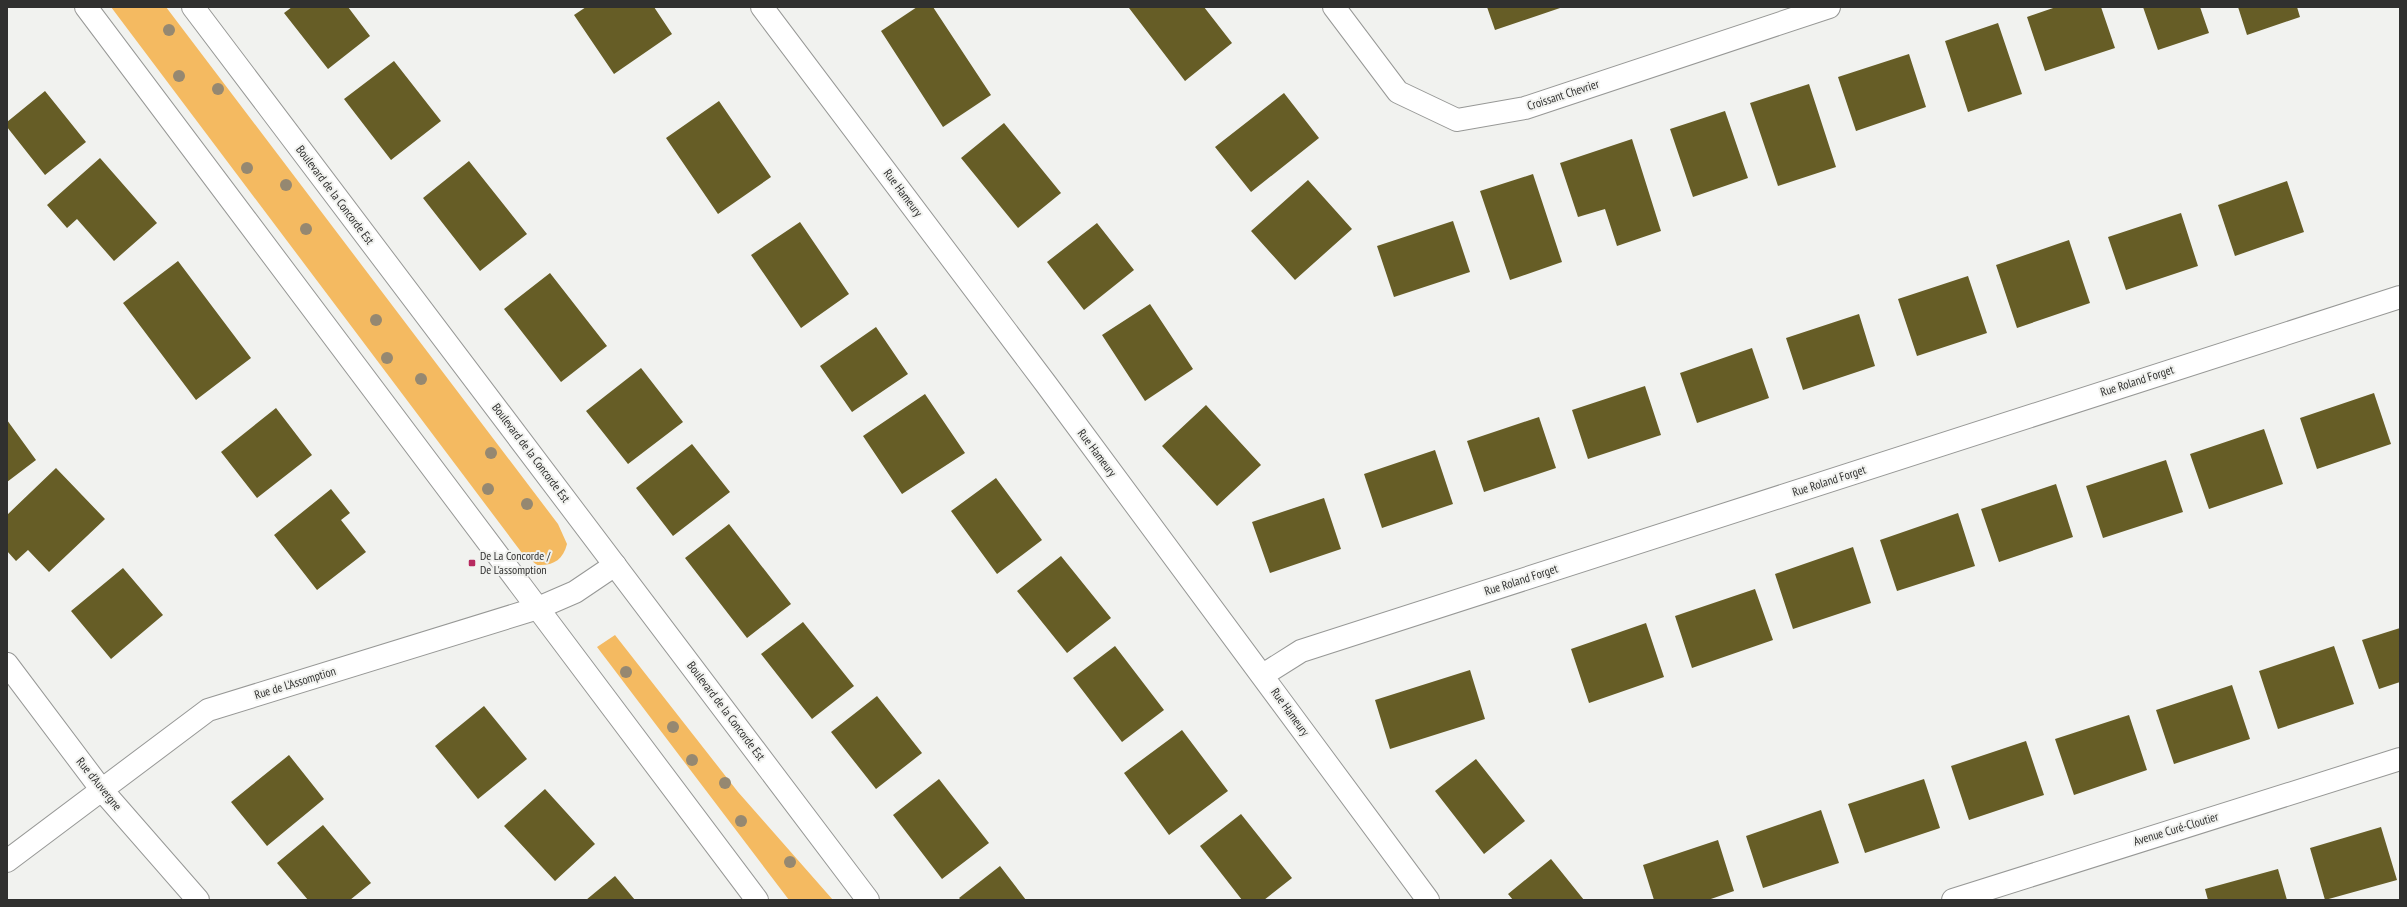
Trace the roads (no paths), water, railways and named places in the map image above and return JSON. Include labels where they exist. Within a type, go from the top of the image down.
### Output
[{"type":"street","points":[[86,7],[757,900]]},
{"type":"street","name":"Boulevard de la Concorde Est","points":[[193,7],[868,900]]},
{"type":"street","name":"Rue Hameury","points":[[762,7],[1263,675],[1428,900]]},
{"type":"street","name":"Croissant Chevrier","points":[[1334,7],[1398,92],[1457,120],[1525,108],[1829,7]]},
{"type":"street","name":"Rue Roland Forget","points":[[1263,675],[1302,651],[2400,297]]},
{"type":"street","name":"Rue de L'Assomption","points":[[7,861],[208,710],[538,608],[575,592],[615,565]]},
{"type":"street","name":"Rue d'Auvergne","points":[[7,664],[101,789],[198,900]]},
{"type":"street","name":"Avenue Curé-Cloutier","points":[[1953,900],[2400,759]]},
{"type":"place","name":"De La Concorde / De L'assomption","points":[[472,563]]}]
